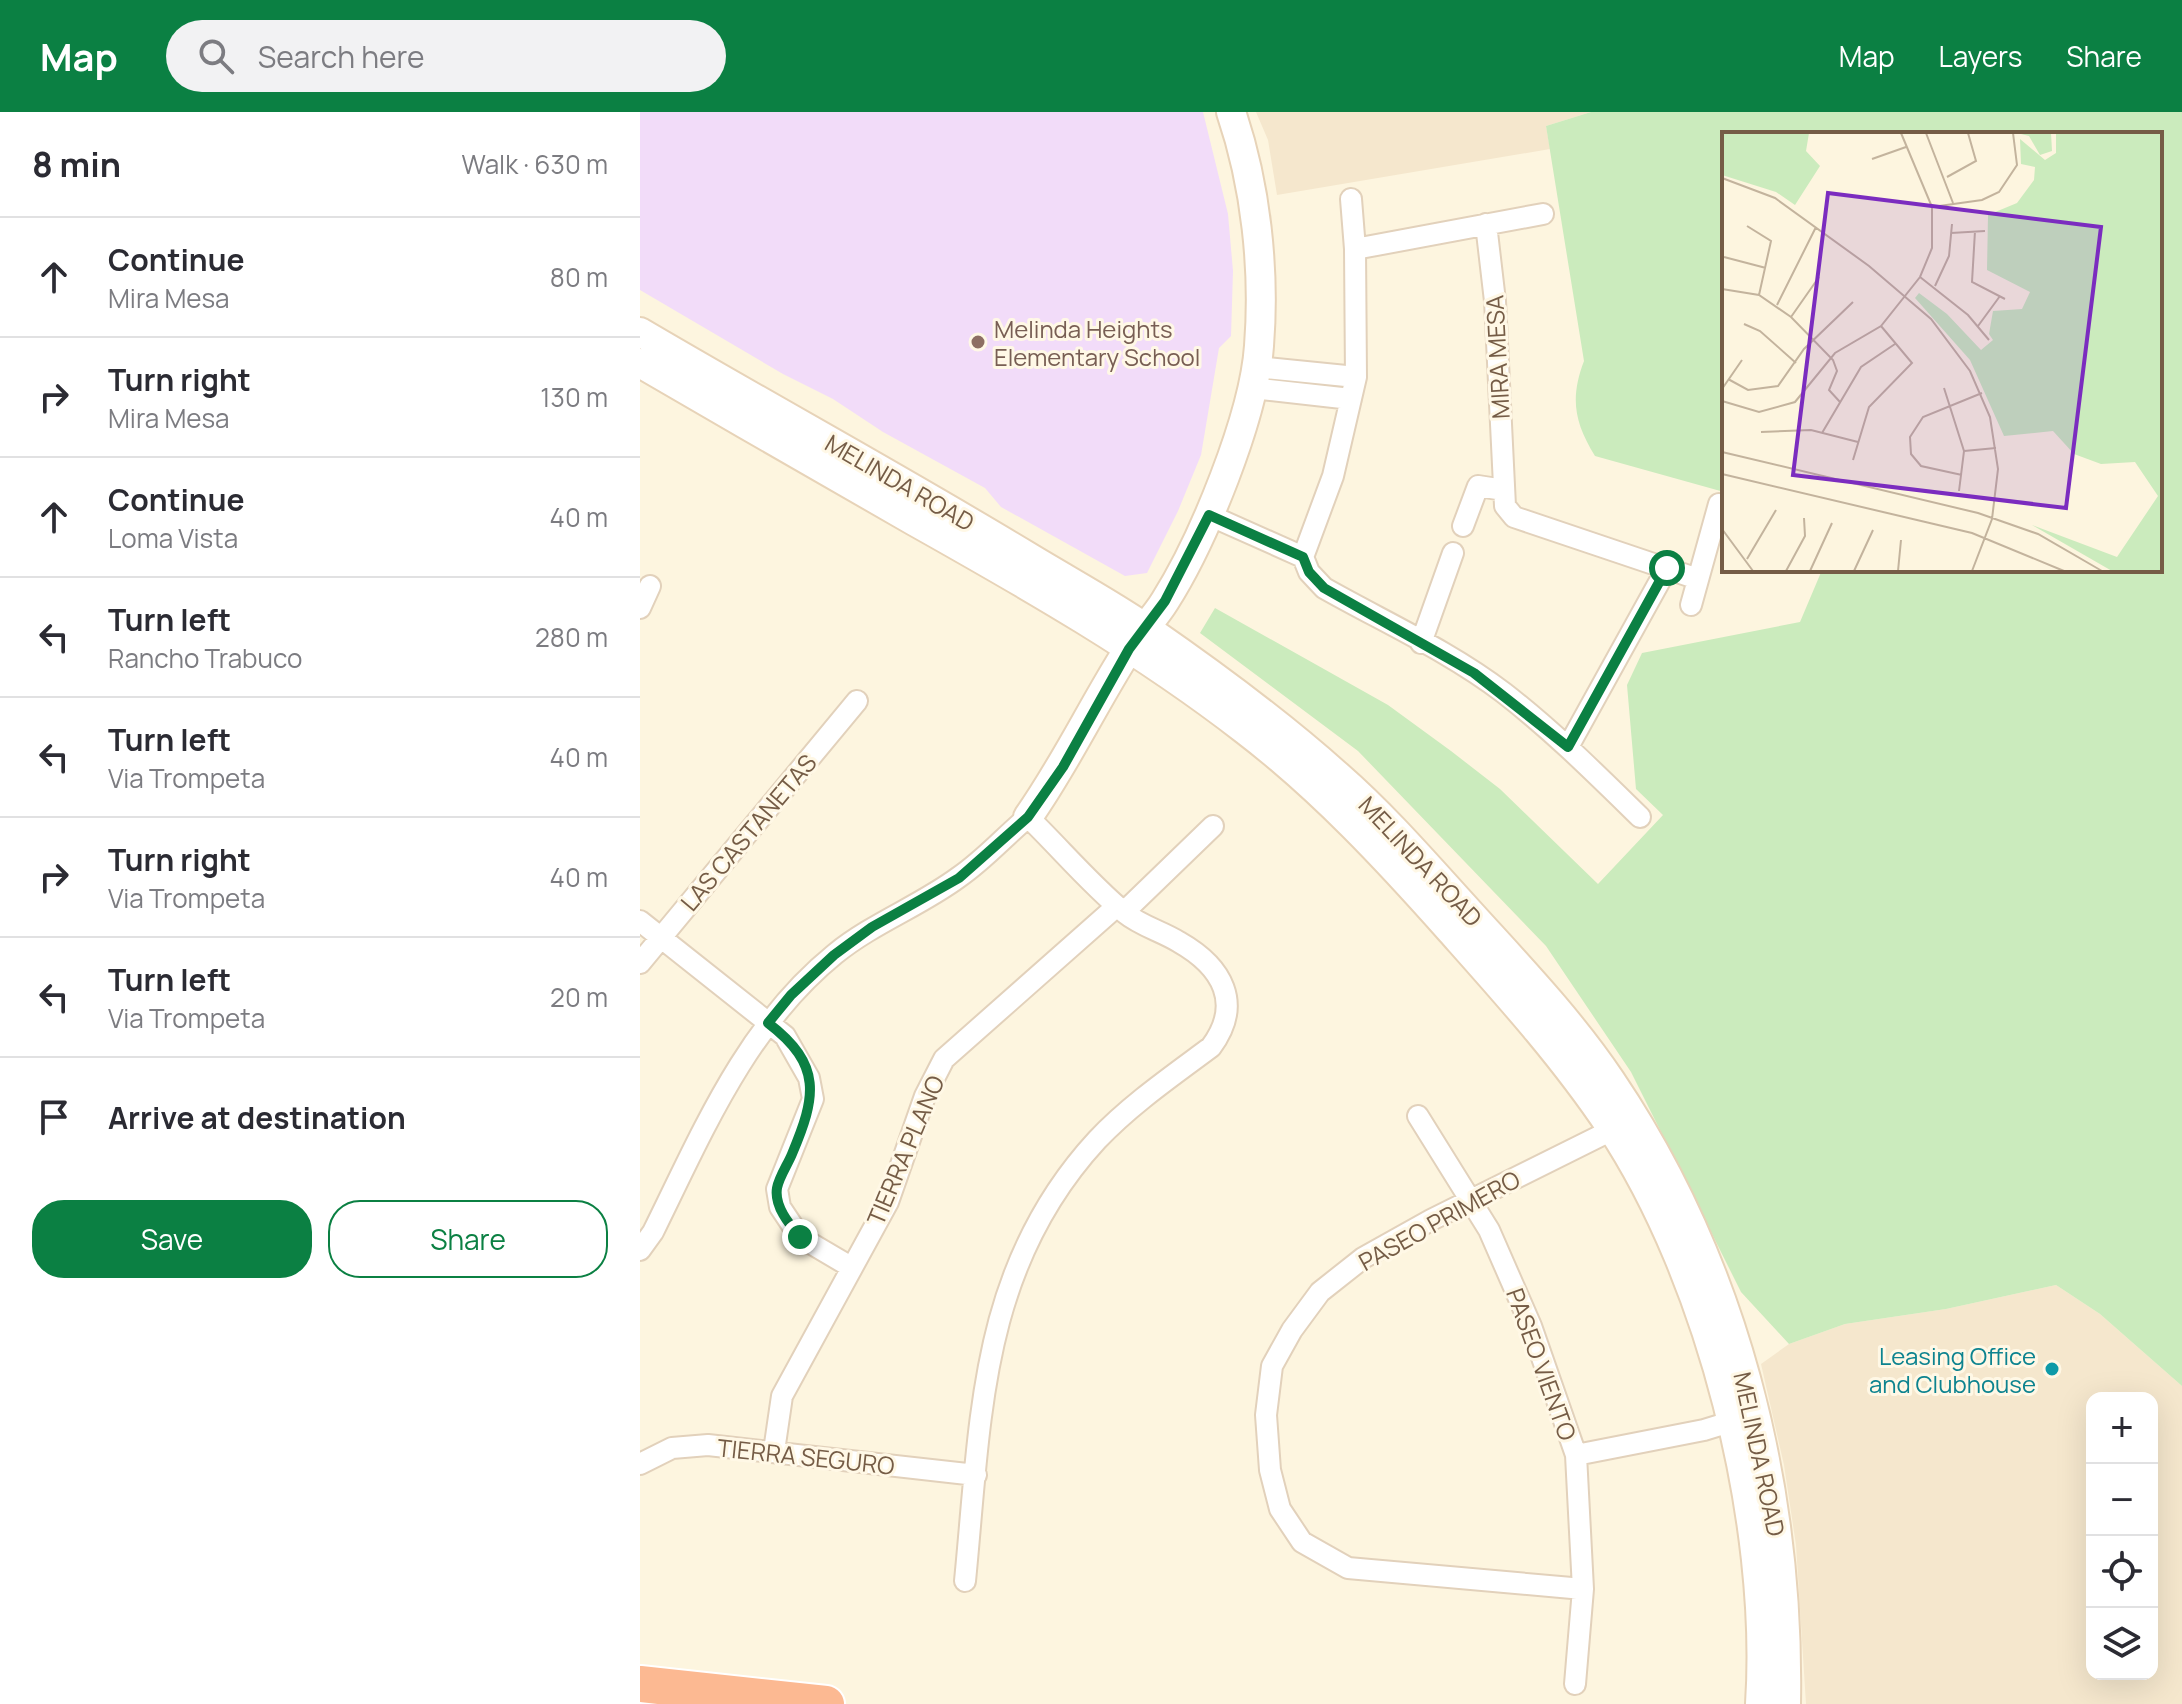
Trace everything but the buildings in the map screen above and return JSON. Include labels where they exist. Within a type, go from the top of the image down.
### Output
[{"type":"highway","points":[[640,1684],[826,1704]]},
{"type":"main road","points":[[1028,817],[1063,767],[1137,638],[1165,601],[1209,515],[1254,378],[1260,297],[1257,246],[1249,182],[1235,113]]},
{"type":"main road","name":"MELINDA ROAD","points":[[640,332],[920,492],[1137,638],[1269,717],[1386,821],[1552,1004],[1586,1046],[1624,1124],[1715,1283],[1785,1595],[1786,1704]]},
{"type":"main road","name":"MELINDA ROAD","points":[[640,363],[1012,576],[1137,638]]},
{"type":"main road","name":"MELINDA ROAD","points":[[1745,1418],[1757,1581],[1760,1704]]},
{"type":"street","points":[[1351,199],[1355,249],[1356,377],[1333,476],[1303,557],[1309,572],[1324,588],[1444,654],[1504,693],[1568,747],[1640,817]]},
{"type":"street","points":[[1355,249],[1543,214]]},
{"type":"street","name":"MIRA MESA","points":[[1486,224],[1495,301],[1505,506],[1514,517],[1698,579]]},
{"type":"street","points":[[1254,378],[1356,377]]},
{"type":"street","points":[[1254,378],[1351,399]]},
{"type":"street","points":[[1463,526],[1478,486],[1504,490]]},
{"type":"street","points":[[1691,605],[1719,504]]},
{"type":"street","points":[[1209,515],[1303,557]]},
{"type":"street","points":[[1421,643],[1453,553]]},
{"type":"street","points":[[1568,747],[1667,568]]},
{"type":"street","points":[[640,608],[650,586]]},
{"type":"street","name":"LAS CASTANETAS","points":[[640,963],[857,701]]},
{"type":"street","points":[[640,1250],[653,1232],[723,1090],[768,1023],[791,995],[834,955],[872,927],[959,878],[1028,817],[1121,909],[1204,959],[1225,993],[1225,1028],[1211,1047],[1098,1139],[1061,1184],[1013,1274],[993,1335],[982,1391],[965,1581]]},
{"type":"street","name":"TIERRA PLANO","points":[[774,1451],[782,1396],[888,1202],[925,1096],[944,1059],[1121,909],[1213,826]]},
{"type":"street","points":[[640,921],[785,1036],[801,1060],[813,1099],[777,1189],[780,1207],[800,1237],[851,1267]]},
{"type":"street","name":"PASEO VIENTO","points":[[1418,1116],[1472,1199],[1531,1326],[1576,1455],[1583,1589],[1575,1684]]},
{"type":"street","name":"PASEO PRIMERO","points":[[1583,1589],[1348,1568],[1302,1542],[1280,1509],[1270,1470],[1266,1415],[1272,1366],[1292,1330],[1320,1292],[1363,1258],[1472,1199],[1624,1124]]},
{"type":"street","points":[[1576,1455],[1745,1418]]},
{"type":"street","name":"TIERRA SEGURO","points":[[640,1464],[672,1448],[708,1445],[976,1475]]},
{"type":"shaded area","name":"Melinda Heights Elementary School","points":[[640,112],[1203,112],[1228,214],[1233,271],[1231,336],[1219,348],[1201,455],[1147,573],[1125,576],[1001,507],[985,488],[640,290]]},
{"type":"shaded area","points":[[1256,112],[1591,112],[1546,126],[1550,149],[1277,195],[1268,140]]},
{"type":"shaded area","points":[[2056,1285],[2100,1314],[2182,1386],[2182,1704],[1806,1704],[1796,1545],[1784,1465],[1761,1364],[1789,1344],[1845,1324],[1946,1309]]},
{"type":"green space","points":[[1591,112],[2182,112],[2182,1386],[2100,1314],[2056,1285],[1946,1309],[1845,1324],[1789,1344],[1741,1292],[1631,1072],[1546,946],[1358,751],[1200,633],[1215,608],[1388,705],[1500,789],[1598,884],[1663,815],[1636,789],[1627,685],[1642,653],[1800,622],[1821,572],[2162,572],[2162,132],[1722,132],[1722,491],[1595,456],[1582,432],[1576,398],[1584,361],[1546,126]]},
{"type":"place","name":"Melinda Heights Elementary School","points":[[978,342]]},
{"type":"place","name":"Leasing Office and Clubhouse","points":[[2052,1369]]},
{"type":"route","points":[[800,1237],[787,1222],[777,1189],[813,1099],[801,1060],[785,1036],[768,1023],[791,995],[834,955],[872,927],[959,878],[1028,817],[1063,767],[1129,649],[1165,601],[1209,515],[1303,557],[1309,572],[1324,588],[1474,673],[1504,693],[1568,747],[1667,568]]}]
